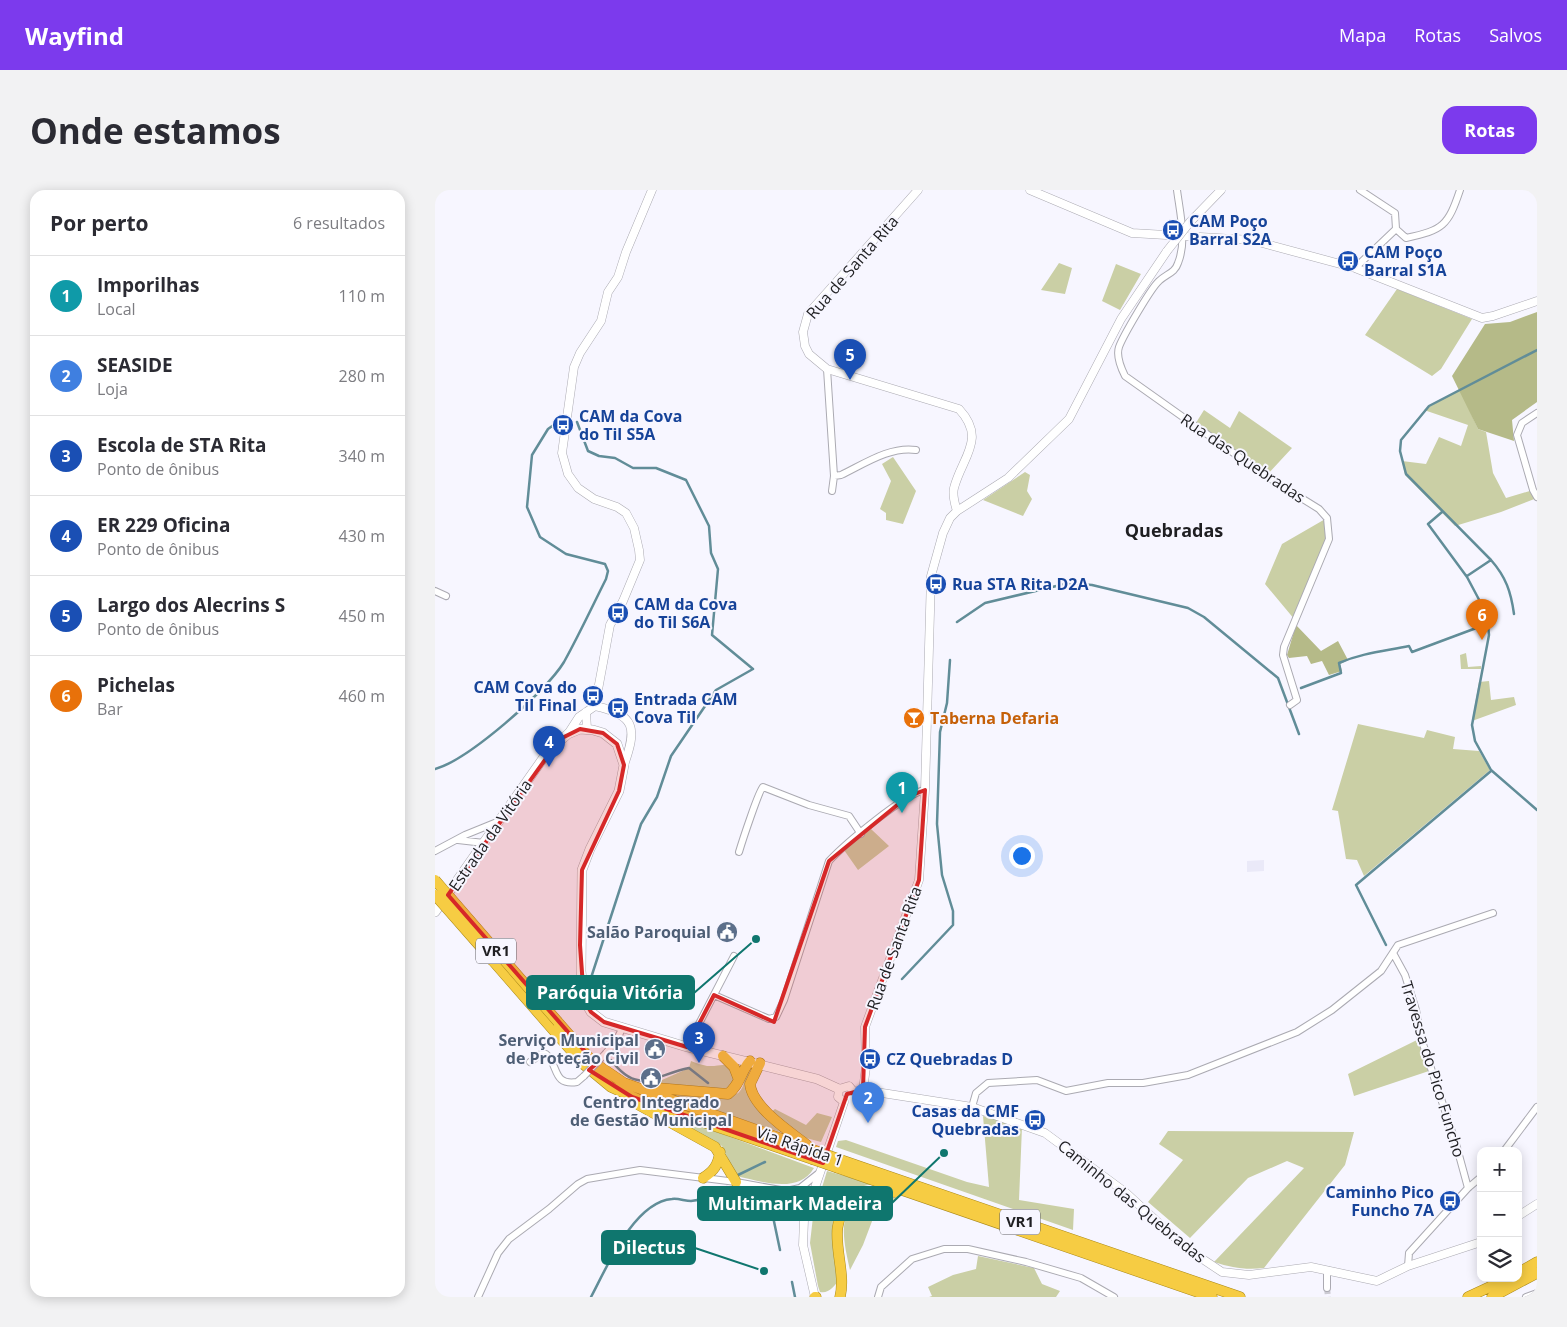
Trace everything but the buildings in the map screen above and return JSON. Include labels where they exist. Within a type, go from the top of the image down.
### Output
[{"type":"highway","name":"Via Rápida 1","points":[[435,880],[554,1025]]},
{"type":"highway","name":"Via Rápida 1","points":[[435,895],[554,1025],[622,1087],[839,1164],[1241,1297]]},
{"type":"highway","points":[[723,1056],[734,1067],[739,1080]]},
{"type":"highway","points":[[622,1087],[639,1086],[721,1095],[731,1092],[744,1069],[755,1062]]},
{"type":"highway","points":[[755,1062],[750,1084],[753,1097],[775,1120],[814,1155]]},
{"type":"highway","points":[[622,1087],[715,1147],[720,1152],[728,1171],[736,1182]]},
{"type":"highway","points":[[703,1178],[714,1170],[719,1163],[720,1152]]},
{"type":"highway","name":"Via Rápida 1","points":[[839,1164],[915,1195],[1212,1297]]},
{"type":"highway","points":[[839,1296],[843,1284],[837,1229],[841,1212],[859,1196],[875,1192],[915,1195]]},
{"type":"highway","points":[[1522,1271],[1537,1262]]},
{"type":"highway","points":[[1492,1297],[1537,1273]]},
{"type":"highway","points":[[1467,1297],[1500,1282]]},
{"type":"main road","points":[[590,729],[611,738],[620,750],[624,765],[619,791],[582,870],[580,945],[583,994],[588,1009],[604,1022],[687,1047],[755,1062],[828,1082],[839,1089]]},
{"type":"main road","name":"Estrada da Vitória","points":[[435,912],[549,750],[568,734],[590,729]]},
{"type":"street","points":[[568,734],[579,717],[595,706],[610,625],[623,601],[640,560],[634,528],[626,513],[617,506],[594,499],[578,488],[568,474],[562,453],[574,367],[580,353],[601,321],[608,292],[619,277],[626,252],[652,190]]},
{"type":"street","name":"Rua de Santa Rita","points":[[858,1091],[866,1067],[865,1027],[919,880],[925,790],[931,576],[943,533],[950,518],[957,511],[954,487],[973,444],[967,418],[959,409],[827,369],[809,354],[805,346],[805,321],[815,305],[918,190]]},
{"type":"street","points":[[1030,190],[1132,233],[1251,240],[1355,268],[1482,318],[1537,301]]},
{"type":"street","points":[[1177,190],[1181,237]]},
{"type":"street","points":[[957,511],[1008,478],[1069,419],[1121,319],[1167,251],[1221,190]]},
{"type":"street","points":[[1360,190],[1395,213],[1396,229],[1406,238],[1429,233],[1447,222],[1460,190]]},
{"type":"street","points":[[1355,268],[1396,229]]},
{"type":"street","name":"Rua das Quebradas","points":[[1181,237],[1182,249],[1175,269],[1159,281],[1119,347],[1119,359],[1125,376],[1266,476],[1319,509],[1327,518],[1329,539],[1284,648],[1283,655],[1297,700],[1290,705]]},
{"type":"street","points":[[827,369],[834,476],[833,491]]},
{"type":"street","points":[[1537,413],[1522,423],[1517,435],[1533,490],[1537,497]]},
{"type":"street","points":[[834,476],[841,475],[891,451],[907,448],[916,450]]},
{"type":"street","points":[[435,591],[446,596]]},
{"type":"street","points":[[595,706],[623,715],[631,726],[632,737],[624,765]]},
{"type":"street","points":[[586,712],[590,729]]},
{"type":"street","points":[[739,852],[755,810],[760,790],[763,787],[809,805],[849,816],[861,834]]},
{"type":"street","points":[[714,995],[769,1019],[776,1017],[829,861],[842,848],[907,797],[925,790]]},
{"type":"street","points":[[435,851],[452,841],[499,822]]},
{"type":"street","points":[[452,841],[469,840],[484,843]]},
{"type":"street","points":[[469,840],[473,859]]},
{"type":"street","points":[[971,1107],[976,1093],[987,1083],[1037,1080],[1066,1091],[1108,1083],[1143,1083],[1189,1075],[1297,1032],[1332,1010],[1381,970],[1398,945],[1493,913]]},
{"type":"street","name":"Travessa do Pico Funcho","points":[[1393,952],[1405,976],[1421,1038],[1456,1144],[1468,1188]]},
{"type":"street","points":[[687,1047],[734,956]]},
{"type":"street","points":[[530,1062],[541,1054],[546,1054],[551,1058],[556,1074],[562,1080],[572,1082],[584,1076],[616,1041],[623,1027]]},
{"type":"street","points":[[843,1086],[849,1086],[858,1091],[852,1100],[844,1102],[838,1097],[839,1089],[843,1086]]},
{"type":"street","name":"Caminho das Quebradas","points":[[858,1091],[971,1107],[1005,1116],[1052,1136],[1125,1192],[1186,1248],[1222,1272],[1249,1275],[1303,1267],[1327,1270],[1377,1281],[1408,1266],[1477,1243]]},
{"type":"street","points":[[815,1297],[802,1233],[805,1214],[844,1102]]},
{"type":"street","points":[[1507,1147],[1537,1107]]},
{"type":"street","points":[[478,1297],[498,1252],[509,1239],[578,1184],[599,1176],[640,1170],[736,1182],[786,1191],[796,1195],[811,1196]]},
{"type":"street","points":[[786,1191],[800,1188],[819,1173]]},
{"type":"street","points":[[1408,1266],[1409,1253],[1477,1180]]},
{"type":"street","points":[[800,1188],[811,1196]]},
{"type":"street","points":[[796,1195],[802,1203],[805,1214]]},
{"type":"street","points":[[1522,1213],[1537,1204]]},
{"type":"street","points":[[877,1297],[881,1287],[912,1259],[944,1248],[968,1249],[1026,1262],[1081,1278],[1115,1297]]},
{"type":"street","points":[[1327,1270],[1327,1288]]},
{"type":"street","points":[[1526,1297],[1537,1292]]},
{"type":"highlighted area","points":[[580,729],[603,733],[617,744],[624,765],[619,791],[582,870],[580,945],[584,1000],[591,1012],[604,1022],[687,1047],[714,995],[774,1022],[829,861],[907,797],[925,790],[919,880],[865,1027],[863,1090],[847,1094],[823,1163],[632,1097],[589,1070],[596,1064],[448,895],[560,739]]},
{"type":"shaded area","points":[[1264,860],[1264,871],[1247,872],[1247,861]]},
{"type":"green space","points":[[1059,263],[1072,268],[1065,294],[1041,290]]},
{"type":"green space","points":[[1116,264],[1141,274],[1120,310],[1102,301]]},
{"type":"green space","points":[[1397,289],[1472,319],[1441,369],[1432,376],[1365,335]]},
{"type":"green space","points":[[1537,312],[1537,402],[1512,420],[1514,441],[1478,429],[1452,376],[1485,324],[1510,322]]},
{"type":"green space","points":[[1460,389],[1478,429],[1486,432],[1493,473],[1506,498],[1533,490],[1537,498],[1501,512],[1455,526],[1405,475],[1402,461],[1426,464],[1439,437],[1461,446],[1468,425],[1424,410]]},
{"type":"green space","points":[[1204,410],[1230,428],[1239,411],[1292,448],[1266,476],[1194,426]]},
{"type":"green space","points":[[893,457],[916,491],[903,524],[886,520],[886,513],[880,509],[891,481],[882,464]]},
{"type":"green space","points":[[1025,472],[1030,475],[1027,491],[1032,499],[1023,516],[983,500]]},
{"type":"green space","points":[[1327,518],[1330,530],[1295,620],[1265,584],[1282,544]]},
{"type":"green space","points":[[1296,625],[1321,651],[1338,641],[1348,660],[1340,664],[1342,671],[1329,675],[1322,661],[1311,664],[1307,656],[1289,658],[1287,655]]},
{"type":"green space","points":[[1466,653],[1468,667],[1481,666],[1481,669],[1461,669],[1460,655]]},
{"type":"green space","points":[[1489,681],[1491,700],[1514,697],[1516,705],[1472,721],[1479,682]]},
{"type":"green space","points":[[1358,724],[1424,738],[1427,730],[1455,737],[1453,749],[1479,751],[1490,770],[1364,876],[1357,860],[1346,859],[1338,811],[1332,810]]},
{"type":"green space","points":[[871,829],[889,846],[858,870],[844,850]]},
{"type":"green space","points":[[1421,1038],[1432,1070],[1354,1096],[1348,1074]]},
{"type":"green space","points":[[691,1061],[707,1066],[723,1065],[728,1067],[735,1076],[731,1087],[723,1089],[646,1083],[662,1080],[689,1068]]},
{"type":"green space","points":[[750,1069],[746,1086],[749,1098],[783,1133],[670,1096],[670,1093],[727,1098],[734,1096],[741,1089]]},
{"type":"green space","points":[[775,1109],[806,1125],[817,1113],[832,1117],[821,1142],[806,1138],[771,1112]]},
{"type":"green space","points":[[660,1111],[814,1168],[807,1176],[789,1184],[767,1183],[736,1176],[722,1146]]},
{"type":"green space","points":[[983,1116],[1022,1127],[1019,1200],[1074,1209],[1073,1230],[836,1147],[838,1141],[846,1140],[967,1182],[989,1187]]},
{"type":"green space","points":[[1168,1131],[1354,1132],[1345,1165],[1264,1268],[1245,1269],[1214,1262],[1304,1168],[1287,1161],[1248,1178],[1190,1238],[1148,1202],[1183,1160],[1159,1144]]},
{"type":"green space","points":[[827,1171],[874,1184],[856,1189],[844,1197],[837,1207],[833,1220],[833,1234],[840,1279],[831,1289],[826,1292],[820,1292],[810,1243],[813,1217]]},
{"type":"green space","points":[[884,1194],[897,1198],[874,1216],[863,1245],[850,1270],[844,1230],[849,1210],[868,1197]]},
{"type":"green space","points":[[978,1256],[1034,1268],[1042,1284],[1060,1291],[1056,1297],[929,1297],[932,1296],[928,1287],[953,1275],[976,1269]]},
{"type":"waterway","points":[[1467,576],[1491,560],[1406,474],[1400,451],[1401,440],[1429,406],[1537,350]]},
{"type":"waterway","points":[[577,422],[588,451],[599,456],[615,458],[633,468],[656,468],[686,480],[709,526],[711,553],[718,569],[712,635],[753,669],[716,690],[671,756],[657,797],[641,824],[589,984]]},
{"type":"waterway","points":[[435,769],[467,753],[486,739],[524,707],[555,675],[570,652],[606,579],[608,571],[605,564],[566,554],[540,537],[527,507],[532,455],[548,429],[555,424]]},
{"type":"waterway","points":[[1442,512],[1428,524],[1467,577],[1484,609],[1488,624],[1489,635],[1472,725],[1475,741],[1491,770],[1537,810]]},
{"type":"waterway","points":[[1491,560],[1507,585],[1514,614]]},
{"type":"waterway","points":[[957,622],[985,603],[1069,583],[1092,585],[1188,608],[1204,617],[1278,678],[1299,734]]},
{"type":"waterway","points":[[1301,688],[1341,673],[1339,663],[1365,655],[1409,646],[1412,652],[1487,624]]},
{"type":"waterway","points":[[902,979],[953,925],[953,911],[942,875],[937,824],[940,732],[947,703],[950,660]]},
{"type":"waterway","points":[[1386,945],[1356,885],[1491,771]]},
{"type":"waterway","points":[[611,1060],[630,1078],[648,1080],[689,1068],[708,1083]]},
{"type":"waterway","points":[[738,1175],[765,1162]]},
{"type":"waterway","points":[[591,1297],[623,1238],[646,1211],[658,1203],[672,1199],[691,1201],[705,1198],[715,1195],[727,1187]]},
{"type":"waterway","points":[[776,1195],[772,1212],[780,1250]]},
{"type":"waterway","points":[[818,1196],[831,1205]]},
{"type":"waterway","points":[[792,1282],[795,1297]]},
{"type":"tunnel","points":[[1327,1288],[1328,1297]]},
{"type":"place","name":"CAM Poço Barral S2A","points":[[1173,230]]},
{"type":"place","name":"CAM Poço Barral S1A","points":[[1348,261]]},
{"type":"place","name":"Largo dos Alecrins S","points":[[850,380]]},
{"type":"place","name":"CAM da Cova do Til S5A","points":[[563,425]]},
{"type":"place","name":"Rua STA Rita D2A","points":[[936,584]]},
{"type":"place","name":"CAM da Cova do Til S6A","points":[[618,613]]},
{"type":"place","name":"Pichelas","points":[[1482,640]]},
{"type":"place","name":"CAM Cova do Til Final","points":[[593,696]]},
{"type":"place","name":"Entrada CAM Cova Til","points":[[618,708]]},
{"type":"place","name":"Taberna Defaria","points":[[914,718]]},
{"type":"place","name":"ER 229 Oficina","points":[[549,767]]},
{"type":"place","name":"Imporilhas","points":[[902,813]]},
{"type":"place","name":"Salão Paroquial","points":[[727,932]]},
{"type":"place","name":"Paróquia Vitória","points":[[756,939]]},
{"type":"place","name":"Serviço Municipal de Proteção Civil","points":[[655,1049]]},
{"type":"place","name":"CZ Quebradas D","points":[[870,1059]]},
{"type":"place","name":"Escola de STA Rita","points":[[699,1063]]},
{"type":"place","name":"Centro Integrado de Gestão Municipal","points":[[651,1078]]},
{"type":"place","name":"Casas da CMF Quebradas","points":[[1035,1120]]},
{"type":"place","name":"SEASIDE","points":[[868,1123]]},
{"type":"place","name":"Multimark Madeira","points":[[944,1153]]},
{"type":"place","name":"Caminho Pico Funcho 7A","points":[[1450,1201]]},
{"type":"place","name":"Dilectus","points":[[764,1271]]},
{"type":"district","name":"Quebradas","points":[[1174,531]]}]
